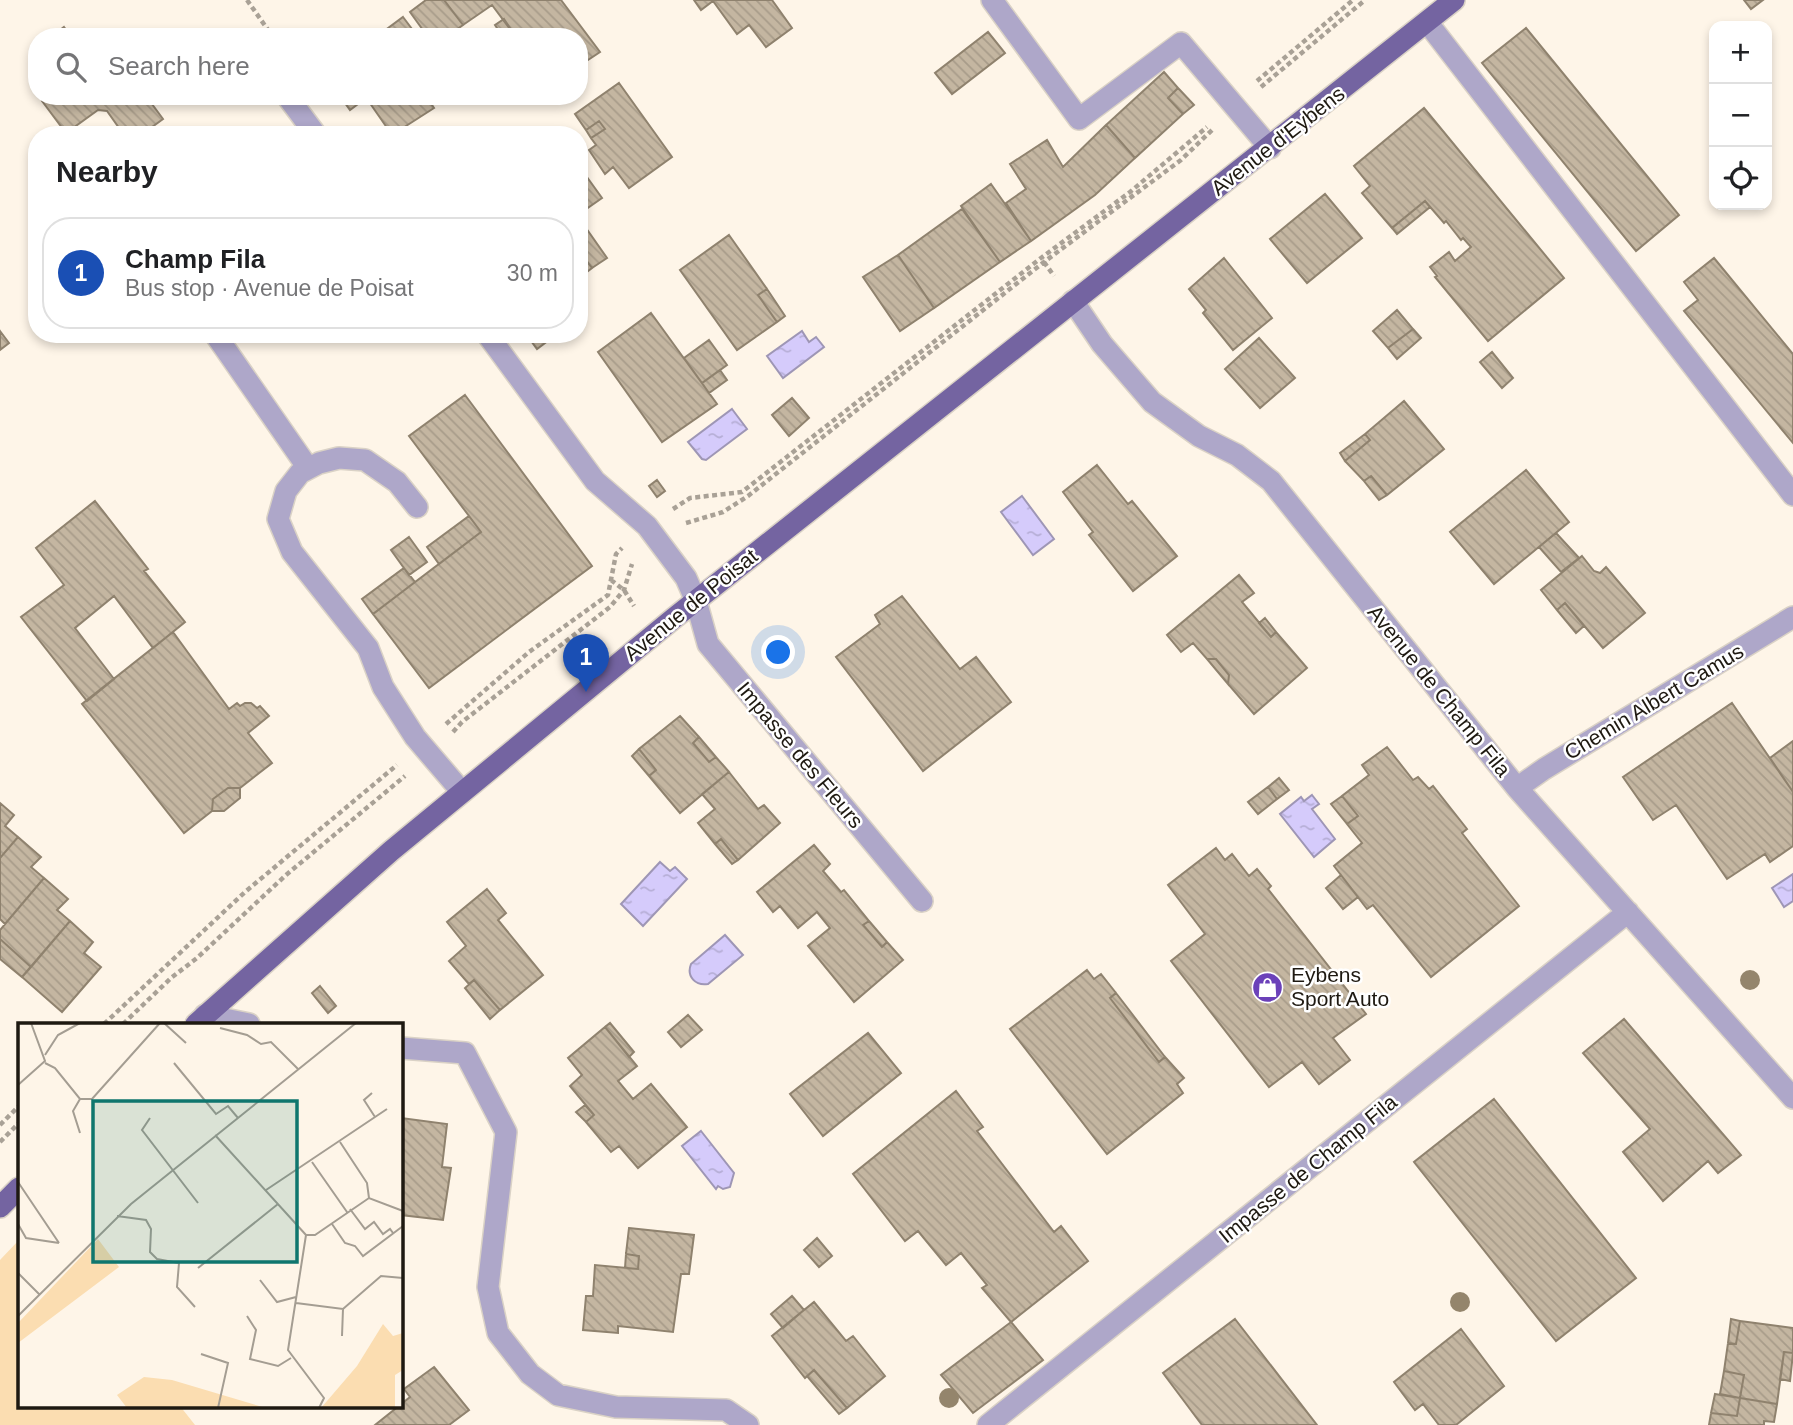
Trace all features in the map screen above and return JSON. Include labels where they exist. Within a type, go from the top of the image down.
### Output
[{"type":"main road","name":"Avenue d'Eybens","points":[[1101,280],[1454,0]]},
{"type":"main road","name":"Avenue de Poisat","points":[[200,1020],[327,906],[462,792],[696,601],[1101,280]]},
{"type":"main road","points":[[0,1207],[18,1189]]},
{"type":"street","points":[[992,0],[1079,119],[1181,43],[1269,148]]},
{"type":"street","points":[[1427,22],[1793,495]]},
{"type":"street","points":[[294,105],[309,126]]},
{"type":"street","name":"Avenue de Champ Fila","points":[[1073,302],[1102,344],[1152,402],[1199,436],[1237,455],[1270,481],[1517,788],[1793,1098]]},
{"type":"street","points":[[221,343],[308,468]]},
{"type":"street","name":"Impasse des Fleurs","points":[[494,343],[596,481],[653,534],[686,578],[696,601],[708,644],[922,901]]},
{"type":"street","points":[[417,507],[397,482],[365,460],[339,458],[319,463],[300,473],[286,491],[278,519],[292,552],[368,648],[383,687],[415,737],[462,792]]},
{"type":"street","name":"Chemin Albert Camus","points":[[1517,788],[1793,617]]},
{"type":"street","name":"Impasse de Champ Fila","points":[[988,1425],[1628,912]]},
{"type":"street","points":[[200,1020],[237,1023]]},
{"type":"street","points":[[402,1048],[465,1054],[506,1132],[488,1287],[498,1333],[530,1374],[558,1395],[616,1406],[726,1410],[748,1425]]},
{"type":"path","points":[[247,0],[267,28]]},
{"type":"path","points":[[105,1023],[245,892],[529,652],[608,595],[616,554],[653,534],[723,512],[748,496],[1044,262],[1181,160],[1264,74],[1353,0]]},
{"type":"path","points":[[653,534],[690,498],[742,492],[1030,266],[1130,192],[1365,0]]},
{"type":"path","points":[[124,1023],[171,978]]},
{"type":"path","points":[[0,1125],[18,1108]]},
{"type":"path","points":[[0,1142],[18,1124]]},
{"type":"shaded area","points":[[18,1241],[18,1408],[182,1408],[195,1425],[0,1425],[0,1260]]},
{"type":"water","points":[[802,331],[809,342],[816,337],[824,347],[783,378],[767,356]]},
{"type":"water","points":[[732,409],[747,429],[706,460],[702,459],[688,442]]},
{"type":"water","points":[[1022,496],[1054,539],[1033,555],[1001,512]]},
{"type":"water","points":[[1312,795],[1319,804],[1312,809],[1335,839],[1314,857],[1280,814],[1301,797],[1304,801]]},
{"type":"water","points":[[660,862],[670,871],[675,867],[687,879],[643,926],[621,904]]},
{"type":"water","points":[[1793,874],[1793,901],[1784,907],[1772,888]]},
{"type":"water","points":[[725,935],[743,955],[708,984],[696,982],[691,977],[691,964]]},
{"type":"water","points":[[701,1131],[734,1173],[730,1187],[723,1189],[718,1186],[716,1189],[682,1146]]},
{"type":"building","points":[[426,0],[444,0],[463,25],[459,28],[422,28],[410,12]]},
{"type":"building","points":[[444,0],[561,0],[582,28],[509,28],[492,5],[463,25]]},
{"type":"building","points":[[694,0],[772,0],[792,28],[766,47],[749,25],[737,34],[713,1],[701,10]]},
{"type":"building","points":[[1744,0],[1763,0],[1751,9]]},
{"type":"building","points":[[403,17],[411,28],[388,28]]},
{"type":"building","points":[[504,19],[510,28],[497,28],[495,25]]},
{"type":"building","points":[[1526,28],[1679,215],[1636,251],[1482,63]]},
{"type":"building","points":[[988,32],[1005,53],[952,94],[935,73]]},
{"type":"building","points":[[588,36],[600,52],[588,60]]},
{"type":"building","points":[[1164,72],[1178,88],[1168,98],[1183,114],[1135,158],[1106,125]]},
{"type":"building","points":[[619,83],[672,157],[629,188],[613,167],[605,174],[589,150],[596,145],[591,138],[605,129],[599,121],[588,129],[575,114]]},
{"type":"building","points":[[1178,88],[1194,105],[1183,114],[1168,98]]},
{"type":"building","points":[[45,105],[153,105],[163,119],[153,126],[118,126],[107,111],[98,110],[76,126],[61,126]]},
{"type":"building","points":[[371,105],[432,105],[434,108],[406,126],[386,126]]},
{"type":"building","points":[[1424,108],[1564,278],[1488,341],[1435,277],[1437,276],[1430,267],[1449,252],[1455,261],[1471,247],[1463,238],[1461,240],[1446,221],[1444,223],[1425,201],[1392,228],[1362,193],[1370,186],[1354,166]]},
{"type":"building","points":[[599,121],[605,129],[591,138],[588,129]]},
{"type":"building","points":[[1106,125],[1135,158],[1095,195],[1031,241],[1006,203],[1026,189],[1010,164],[1047,140],[1063,167]]},
{"type":"building","points":[[588,179],[602,198],[588,208]]},
{"type":"building","points":[[991,184],[1031,241],[1000,262],[961,206]]},
{"type":"building","points":[[1325,194],[1362,238],[1307,283],[1270,239]]},
{"type":"building","points":[[1425,201],[1430,207],[1397,234],[1392,228]]},
{"type":"building","points":[[962,209],[1000,262],[934,308],[898,255]]},
{"type":"building","points":[[588,231],[607,258],[592,268],[588,263]]},
{"type":"building","points":[[729,235],[767,289],[758,295],[777,322],[737,350],[680,270]]},
{"type":"building","points":[[898,255],[934,308],[900,331],[863,277]]},
{"type":"building","points":[[1224,258],[1272,318],[1233,350],[1203,313],[1206,310],[1189,289]]},
{"type":"building","points":[[1714,258],[1793,354],[1793,443],[1684,311],[1698,300],[1684,282]]},
{"type":"building","points":[[767,289],[785,316],[777,322],[758,295]]},
{"type":"building","points":[[1397,310],[1413,329],[1388,348],[1373,331]]},
{"type":"building","points":[[651,313],[717,404],[662,442],[598,352]]},
{"type":"building","points":[[1413,329],[1421,338],[1397,359],[1388,348]]},
{"type":"building","points":[[0,331],[9,343],[0,350]]},
{"type":"building","points":[[1259,338],[1295,378],[1260,408],[1225,369]]},
{"type":"building","points":[[709,340],[727,365],[702,383],[684,358]]},
{"type":"building","points":[[533,343],[545,343],[537,349]]},
{"type":"building","points":[[1492,352],[1513,378],[1502,388],[1480,362]]},
{"type":"building","points":[[720,370],[727,380],[709,393],[702,383]]},
{"type":"building","points":[[465,395],[592,566],[429,688],[373,614],[481,532],[409,436]]},
{"type":"building","points":[[792,398],[809,418],[789,436],[772,415]]},
{"type":"building","points":[[1404,401],[1444,449],[1387,495],[1371,476],[1364,481],[1345,461],[1370,440],[1365,434]]},
{"type":"building","points":[[1365,434],[1370,440],[1345,461],[1340,453]]},
{"type":"building","points":[[1097,465],[1128,504],[1132,501],[1177,556],[1133,591],[1089,535],[1093,532],[1063,492]]},
{"type":"building","points":[[1526,470],[1569,522],[1494,584],[1450,532]]},
{"type":"building","points":[[1371,476],[1387,495],[1379,500],[1364,481]]},
{"type":"building","points":[[657,480],[665,491],[657,497],[649,486]]},
{"type":"building","points":[[95,501],[148,569],[144,571],[185,622],[153,648],[114,596],[75,628],[114,679],[87,701],[21,617],[64,585],[36,548]]},
{"type":"building","points":[[469,516],[481,532],[439,564],[427,547]]},
{"type":"building","points":[[1556,533],[1579,558],[1561,572],[1539,547]]},
{"type":"building","points":[[409,537],[427,562],[409,575],[391,550]]},
{"type":"building","points":[[1582,556],[1594,571],[1600,573],[1606,567],[1645,613],[1603,648],[1565,603],[1557,610],[1541,590]]},
{"type":"building","points":[[404,568],[415,582],[373,614],[362,599]]},
{"type":"building","points":[[1239,575],[1254,593],[1242,602],[1271,637],[1276,632],[1307,668],[1254,714],[1228,684],[1229,675],[1216,659],[1207,659],[1193,643],[1181,652],[1167,635]]},
{"type":"building","points":[[902,596],[960,669],[976,657],[1011,702],[923,771],[836,657],[880,624],[875,615]]},
{"type":"building","points":[[1565,603],[1584,626],[1576,633],[1557,610]]},
{"type":"building","points":[[1265,618],[1276,632],[1271,637],[1259,623]]},
{"type":"building","points":[[173,632],[229,709],[237,703],[240,706],[251,703],[257,708],[260,706],[269,716],[248,733],[272,763],[240,788],[228,788],[213,799],[212,811],[184,833],[82,704]]},
{"type":"building","points":[[1207,659],[1216,659],[1229,675],[1228,684]]},
{"type":"building","points":[[1732,703],[1793,792],[1793,846],[1770,862],[1765,854],[1727,879],[1676,805],[1653,820],[1623,777]]},
{"type":"building","points":[[680,716],[699,737],[693,743],[709,762],[716,757],[729,772],[680,813],[649,776],[656,770],[639,749]]},
{"type":"building","points":[[699,737],[716,757],[709,762],[693,743]]},
{"type":"building","points":[[1793,741],[1793,792],[1770,758]]},
{"type":"building","points":[[1387,747],[1413,780],[1418,777],[1429,789],[1433,786],[1467,829],[1462,833],[1519,906],[1431,977],[1373,905],[1367,909],[1334,866],[1362,843],[1347,824],[1358,816],[1342,796],[1369,775],[1362,765]]},
{"type":"building","points":[[639,749],[656,770],[649,776],[632,756]]},
{"type":"building","points":[[729,772],[758,809],[764,805],[780,823],[738,860],[721,839],[715,844],[698,823],[715,809],[702,794]]},
{"type":"building","points":[[1279,778],[1289,790],[1277,799],[1268,787]]},
{"type":"building","points":[[1268,787],[1277,799],[1258,814],[1248,802]]},
{"type":"building","points":[[228,788],[240,788],[240,798],[224,811],[212,811],[213,799]]},
{"type":"building","points":[[1342,796],[1358,816],[1347,824],[1331,804]]},
{"type":"building","points":[[0,803],[14,815],[5,826],[18,837],[0,858]]},
{"type":"building","points":[[18,837],[41,857],[31,867],[44,878],[5,924],[0,919],[0,858]]},
{"type":"building","points":[[721,839],[738,860],[732,864],[715,844]]},
{"type":"building","points":[[814,845],[830,864],[823,871],[841,892],[844,890],[869,921],[863,925],[882,947],[887,942],[903,960],[854,1002],[808,946],[830,928],[817,912],[798,928],[780,906],[773,912],[757,892]]},
{"type":"building","name":"Eybens Sport Auto","points":[[1216,848],[1225,860],[1232,854],[1249,876],[1257,869],[1271,886],[1268,889],[1366,1014],[1333,1038],[1350,1060],[1319,1084],[1302,1062],[1269,1087],[1171,961],[1205,934],[1168,885]]},
{"type":"building","points":[[1341,875],[1358,897],[1343,909],[1326,888]]},
{"type":"building","points":[[44,878],[68,899],[57,910],[70,921],[31,967],[0,939],[0,930]]},
{"type":"building","points":[[487,889],[506,913],[498,920],[543,975],[500,1010],[474,980],[469,984],[449,961],[466,946],[447,922]]},
{"type":"building","points":[[70,921],[93,942],[84,953],[101,967],[62,1012],[22,977]]},
{"type":"building","points":[[869,921],[887,942],[882,947],[863,925]]},
{"type":"building","points":[[0,939],[31,967],[22,977],[0,959]]},
{"type":"building","points":[[1087,970],[1094,979],[1101,974],[1116,993],[1110,998],[1159,1062],[1165,1057],[1184,1078],[1177,1084],[1183,1093],[1107,1154],[1010,1029]]},
{"type":"building","points":[[474,980],[500,1010],[490,1019],[465,988]]},
{"type":"building","points":[[320,986],[336,1006],[328,1013],[312,993]]},
{"type":"building","points":[[1116,993],[1165,1057],[1159,1062],[1110,998]]},
{"type":"building","points":[[688,1015],[702,1030],[681,1047],[668,1032]]},
{"type":"building","points":[[1624,1019],[1741,1155],[1718,1173],[1708,1161],[1663,1201],[1623,1152],[1650,1129],[1583,1053]]},
{"type":"building","points":[[610,1023],[634,1052],[629,1057],[605,1027]]},
{"type":"building","points":[[605,1027],[637,1066],[618,1081],[633,1099],[651,1084],[687,1127],[638,1168],[619,1146],[611,1152],[586,1122],[594,1115],[570,1086],[582,1075],[568,1058]]},
{"type":"building","points":[[868,1033],[901,1073],[823,1136],[790,1094]]},
{"type":"building","points":[[956,1091],[983,1127],[977,1131],[1054,1232],[1061,1226],[1088,1261],[1011,1322],[982,1288],[987,1285],[961,1253],[946,1265],[918,1231],[905,1241],[853,1174]]},
{"type":"building","points":[[1494,1099],[1636,1278],[1556,1341],[1414,1162]]},
{"type":"building","points":[[585,1105],[594,1115],[586,1122],[576,1112]]},
{"type":"building","points":[[402,1118],[447,1124],[442,1167],[451,1168],[443,1220],[402,1215]]},
{"type":"building","points":[[629,1228],[694,1235],[689,1274],[681,1274],[673,1332],[618,1326],[618,1333],[583,1330],[586,1296],[593,1296],[595,1265],[638,1269],[639,1256],[626,1254]]},
{"type":"building","points":[[817,1238],[832,1256],[819,1267],[804,1250]]},
{"type":"building","points":[[626,1254],[639,1256],[638,1269],[625,1268]]},
{"type":"building","points":[[792,1296],[804,1310],[783,1328],[771,1314]]},
{"type":"building","points":[[814,1302],[846,1341],[853,1336],[885,1376],[847,1408],[814,1370],[805,1378],[772,1336]]},
{"type":"building","points":[[1235,1319],[1317,1425],[1202,1425],[1163,1373]]},
{"type":"building","points":[[1731,1319],[1740,1321],[1736,1344],[1728,1343]]},
{"type":"building","points":[[1740,1321],[1793,1328],[1793,1353],[1784,1352],[1777,1404],[1740,1398],[1744,1375],[1724,1371],[1728,1343],[1736,1344]]},
{"type":"building","points":[[1011,1322],[1043,1360],[973,1413],[941,1375]]},
{"type":"building","points":[[1461,1329],[1504,1386],[1456,1425],[1439,1425],[1423,1404],[1415,1410],[1394,1382]]},
{"type":"building","points":[[1784,1352],[1793,1353],[1790,1381],[1780,1379]]},
{"type":"building","points":[[434,1367],[469,1410],[449,1425],[375,1425],[396,1408],[402,1408],[402,1403],[410,1397],[404,1389]]},
{"type":"building","points":[[814,1370],[847,1408],[839,1414],[807,1376]]},
{"type":"building","points":[[1724,1371],[1744,1375],[1740,1398],[1720,1394]]},
{"type":"building","points":[[1715,1394],[1740,1398],[1737,1416],[1711,1413]]},
{"type":"building","points":[[1740,1398],[1777,1404],[1774,1422],[1764,1421],[1764,1425],[1709,1425],[1711,1413],[1737,1416]]},
{"type":"place","name":"Champ Fila","points":[[586,692]]},
{"type":"place","name":"Eybens Sport Auto","points":[[1268,987]]}]
